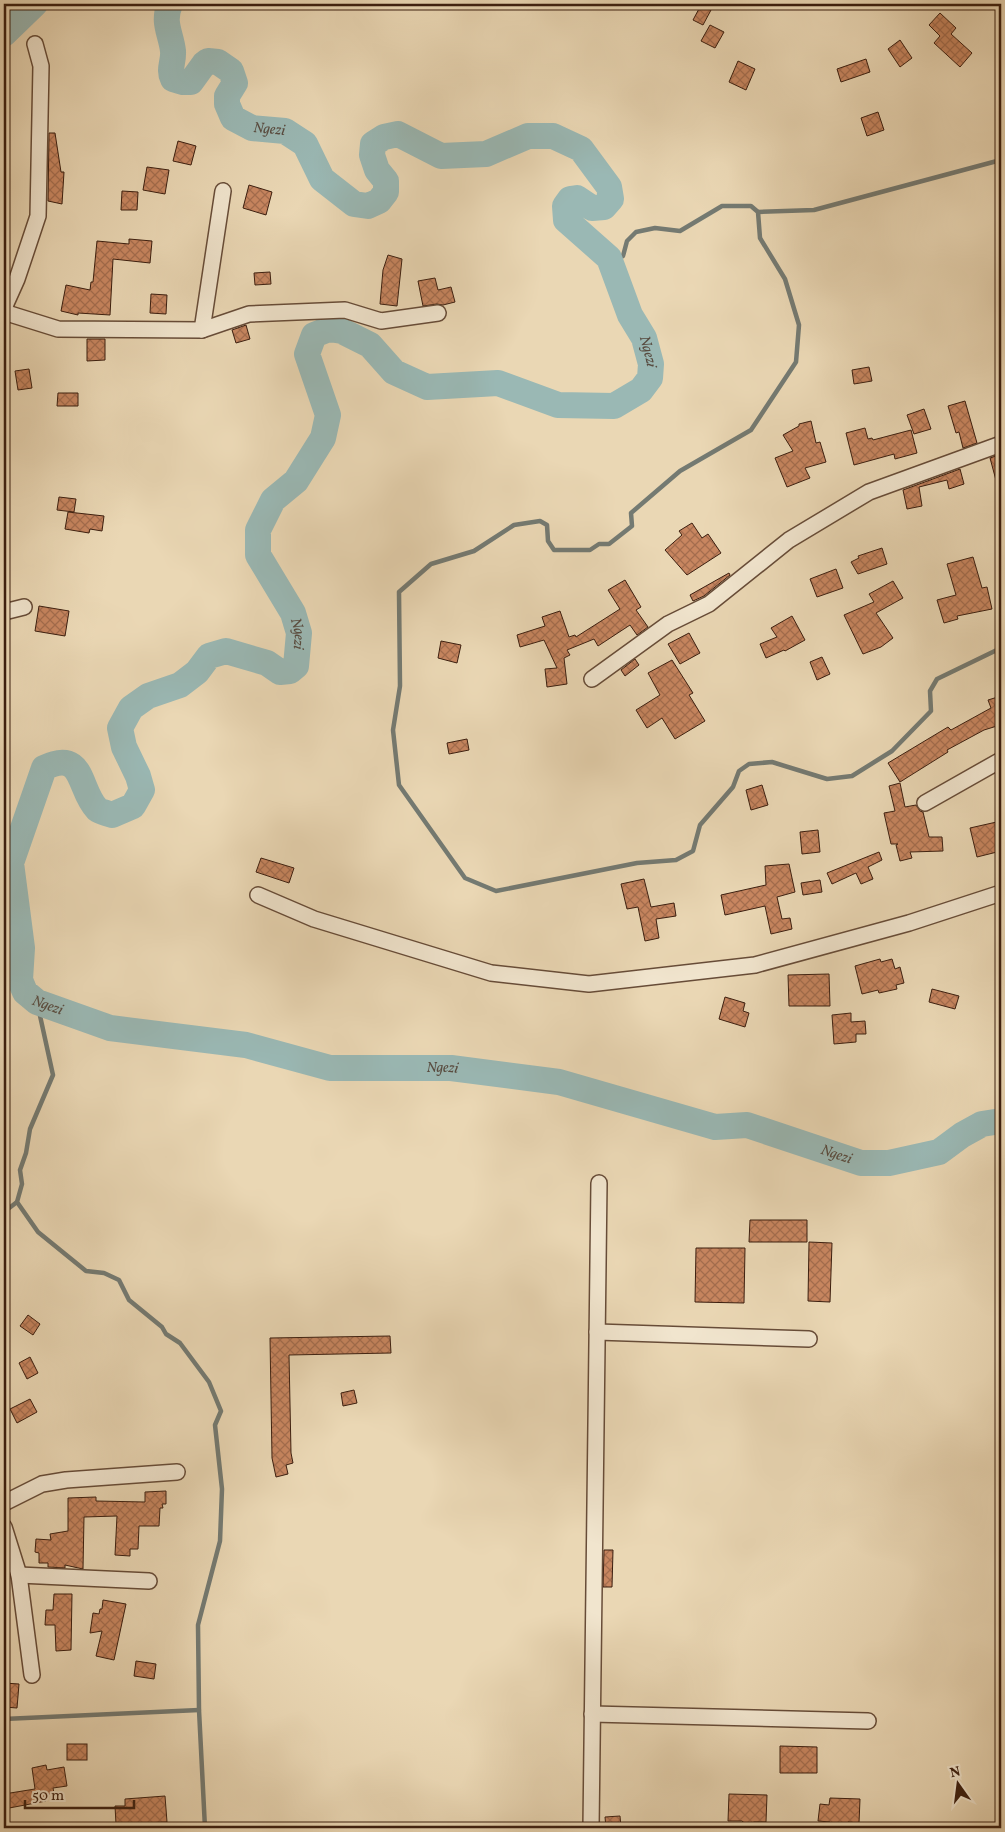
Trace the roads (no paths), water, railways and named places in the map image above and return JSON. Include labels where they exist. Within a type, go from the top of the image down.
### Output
[{"type":"street","points":[[35,44],[41,66],[38,216],[17,279],[4,308],[10,314],[58,329],[202,330],[249,314],[345,310],[381,321],[438,313]]},
{"type":"street","points":[[202,330],[223,191]]},
{"type":"street","points":[[592,679],[668,624],[710,604],[789,540],[869,492],[1001,444]]},
{"type":"street","points":[[4,612],[24,607]]},
{"type":"street","points":[[925,803],[1001,760]]},
{"type":"street","points":[[258,895],[314,919],[491,973],[589,984],[754,965],[909,923],[1001,893]]},
{"type":"street","points":[[591,1828],[599,1183]]},
{"type":"street","points":[[597,1332],[809,1339]]},
{"type":"street","points":[[4,1503],[42,1484],[66,1480],[177,1472]]},
{"type":"street","points":[[4,1527],[19,1575],[32,1675]]},
{"type":"street","points":[[19,1575],[148,1581]]},
{"type":"street","points":[[592,1714],[868,1721]]},
{"type":"waterway","name":"Ngezi","points":[[4,34],[35,4]]},
{"type":"waterway","name":"Ngezi","points":[[170,4],[167,22],[173,51],[171,72],[173,79],[191,82],[208,61],[218,62],[231,71],[235,83],[227,96],[227,104],[233,118],[252,128],[285,131],[305,144],[322,179],[354,204],[368,206],[379,201],[386,192],[386,181],[377,170],[372,155],[373,144],[384,137],[398,134],[441,156],[486,154],[528,136],[553,136],[581,149],[609,187],[611,199],[604,207],[592,208],[577,198],[570,199],[565,206],[566,220],[609,258],[630,315],[644,338],[651,364],[650,378],[641,390],[614,406],[558,405],[498,383],[427,387],[394,372],[370,345],[342,331],[329,329],[314,335],[307,354],[328,415],[323,438],[296,481],[273,500],[258,530],[258,555],[293,613],[299,633],[296,666],[290,671],[280,672],[267,663],[226,651],[209,656],[197,672],[180,685],[148,696],[131,708],[120,728],[124,747],[138,776],[142,790],[133,806],[112,815],[97,809],[74,767],[67,763],[57,763],[44,768],[11,863],[22,948],[20,980],[25,992],[37,1002],[110,1028],[246,1045],[330,1068],[451,1068],[559,1082],[715,1127],[747,1125],[861,1163],[889,1163],[939,1152],[962,1135],[982,1124],[1001,1121]]},
{"type":"waterway","points":[[758,212],[814,210],[997,161],[1001,153]]},
{"type":"waterway","points":[[609,258],[623,256],[627,241],[636,232],[655,228],[680,231],[722,206],[751,206],[758,212],[760,238],[785,279],[799,325],[796,362],[751,430],[680,471],[631,513],[632,526],[609,544],[599,544],[590,550],[554,550],[548,541],[547,525],[540,521],[514,525],[474,551],[431,564],[399,592],[400,686],[393,730],[399,785],[465,878],[496,891],[637,863],[676,860],[693,851],[700,825],[733,787],[739,771],[749,764],[772,762],[827,779],[852,776],[892,751],[931,711],[930,691],[937,679],[1001,648]]},
{"type":"waterway","points":[[37,1002],[53,1075],[30,1129],[26,1153],[20,1170],[22,1184],[17,1202],[38,1232],[86,1271],[104,1273],[119,1280],[129,1300],[162,1327],[166,1334],[180,1343],[209,1382],[221,1411],[215,1425],[222,1489],[220,1541],[198,1625],[199,1710],[205,1828]]},
{"type":"waterway","points":[[4,1212],[17,1202]]},
{"type":"waterway","points":[[4,1719],[199,1710]]}]
